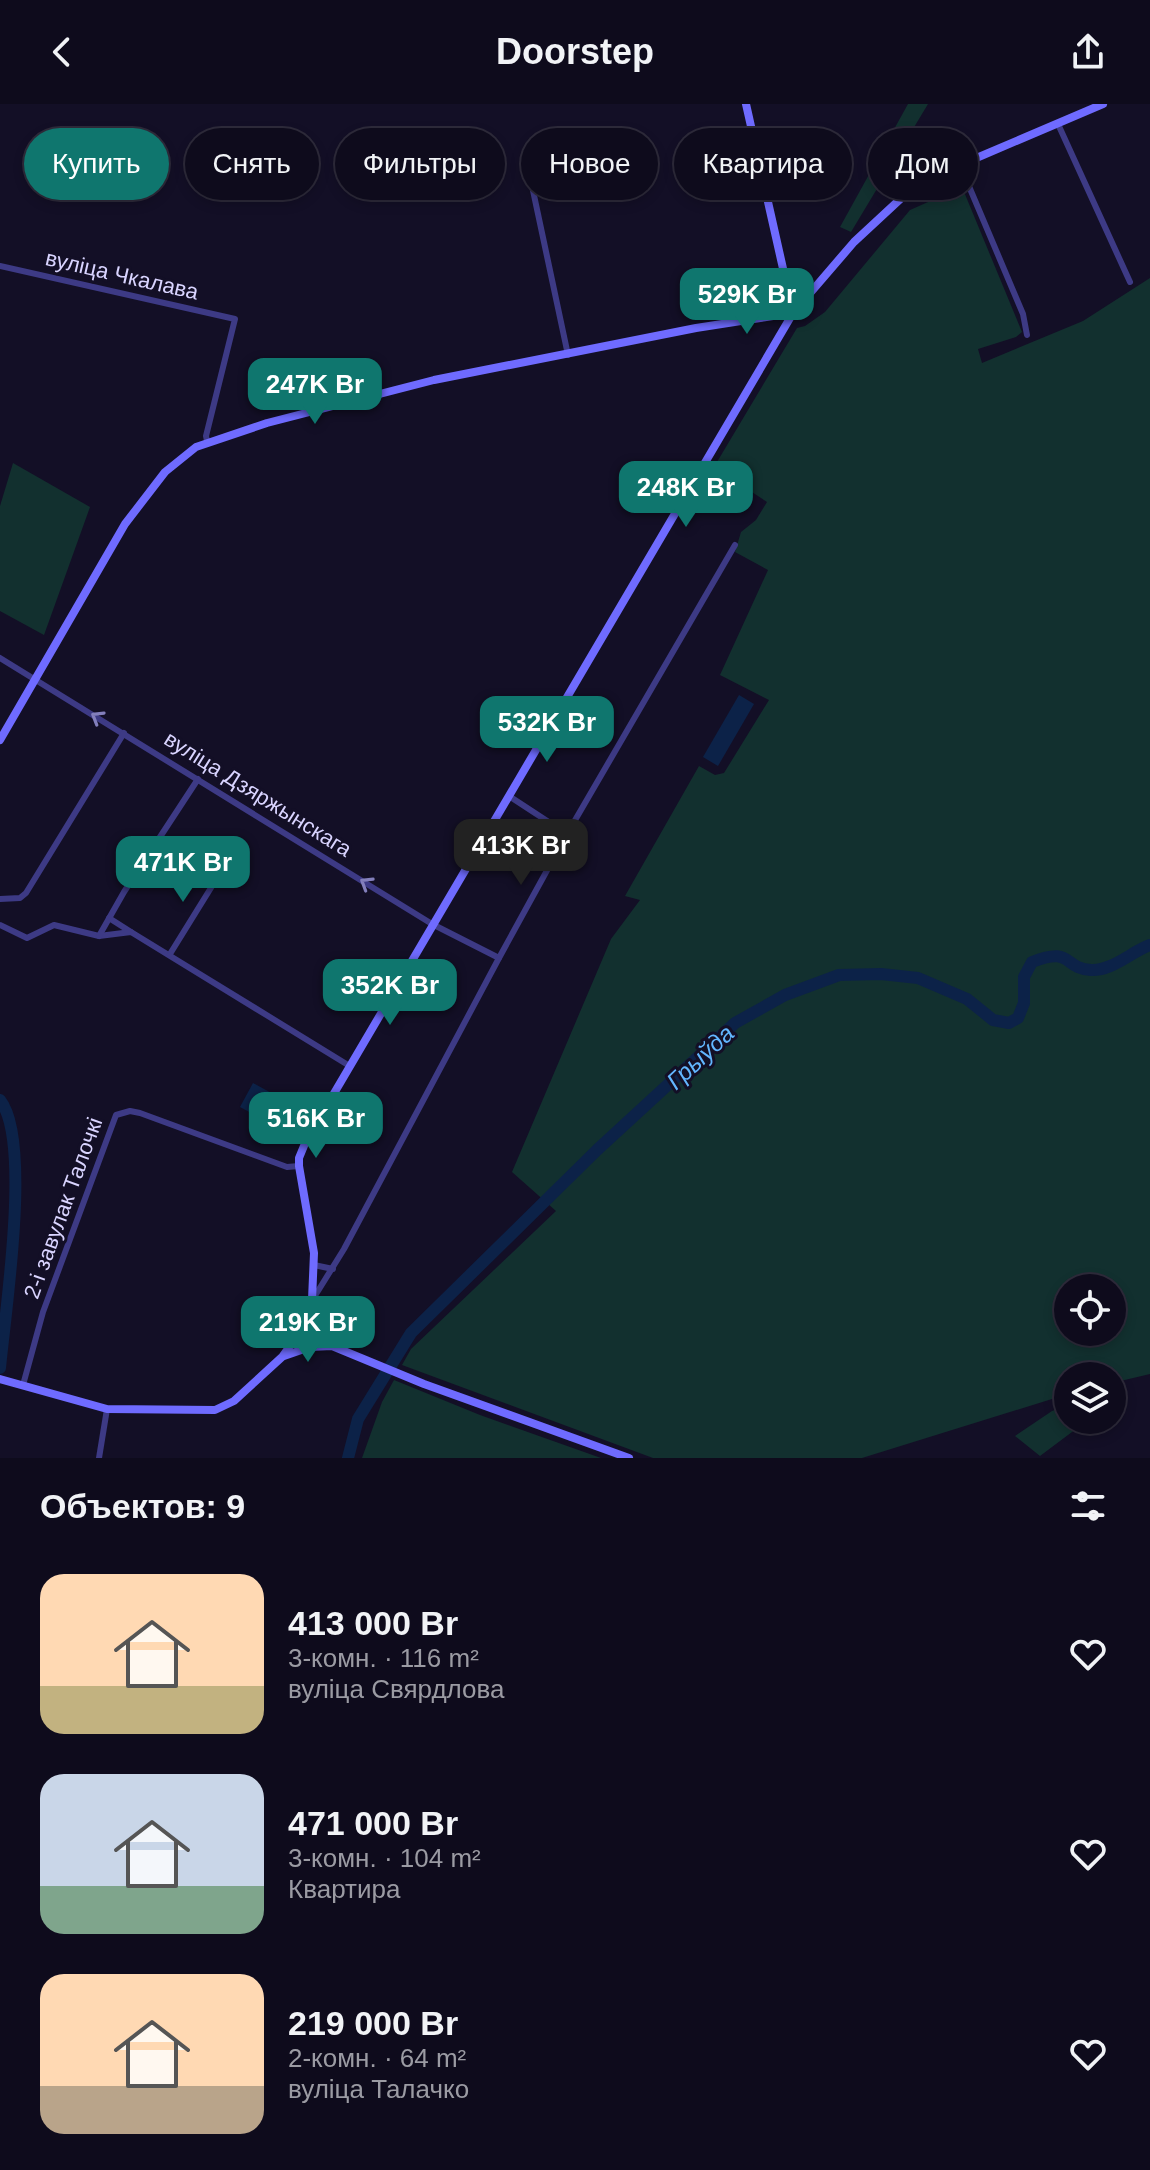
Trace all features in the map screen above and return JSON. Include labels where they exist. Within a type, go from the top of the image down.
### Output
[{"type":"street","points":[[746,104],[793,313]]},
{"type":"street","points":[[978,157],[1103,104]]},
{"type":"street","points":[[1058,124],[1130,282]]},
{"type":"street","points":[[535,200],[568,355]]},
{"type":"street","points":[[3,1380],[107,1410],[200,1411],[225,1407],[282,1357],[300,1332],[312,1300],[314,1265],[299,1166],[306,1141],[793,313],[854,242],[899,200]]},
{"type":"street","points":[[975,200],[1023,314],[1027,335]]},
{"type":"street","name":"вуліца Чкалава","points":[[0,266],[235,319],[207,441]]},
{"type":"street","points":[[0,740],[125,524],[165,472],[207,441],[363,397],[447,378],[696,328],[793,313]]},
{"type":"street","points":[[312,1300],[333,1269],[567,834],[735,545]]},
{"type":"street","name":"вуліца Дзяржынскага","points":[[0,658],[432,924],[499,958]]},
{"type":"street","points":[[0,899],[20,898],[26,893],[124,733]]},
{"type":"street","points":[[99,936],[198,779]]},
{"type":"street","points":[[509,796],[567,834]]},
{"type":"street","points":[[170,954],[222,870]]},
{"type":"street","points":[[109,918],[348,1065]]},
{"type":"street","points":[[0,925],[27,938],[54,925],[99,936],[131,932]]},
{"type":"street","name":"2-і завулак Талочкі","points":[[23,1385],[43,1312],[116,1115],[130,1111],[140,1113],[287,1167],[299,1166]]},
{"type":"street","points":[[314,1265],[333,1269]]},
{"type":"street","points":[[309,1312],[332,1346]]},
{"type":"street","points":[[282,1357],[310,1347],[332,1346],[424,1384],[629,1458]]},
{"type":"street","points":[[99,1458],[107,1410]]},
{"type":"green space","points":[[908,104],[928,104],[914,128],[895,128]]},
{"type":"green space","points":[[868,176],[870,200],[851,232],[840,227]]},
{"type":"green space","points":[[933,200],[967,200],[1022,332],[1016,337],[978,349],[982,363],[1083,321],[1150,278],[1150,1374],[1126,1380],[1126,1362],[1054,1362],[1054,1398],[862,1458],[653,1458],[402,1365],[411,1349],[556,1211],[512,1172],[611,939],[640,900],[625,896],[699,766],[715,775],[724,773],[769,700],[720,675],[768,570],[735,552],[741,532],[756,520],[767,502],[714,467],[797,328],[825,312],[910,210]]},
{"type":"green space","points":[[13,463],[90,507],[44,635],[0,611],[0,506]]},
{"type":"green space","points":[[394,1380],[480,1415],[601,1458],[362,1458],[382,1402]]},
{"type":"green space","points":[[1052,1411],[1054,1434],[1069,1434],[1040,1456],[1015,1436]]},
{"type":"water","points":[[739,695],[754,704],[718,766],[703,757]]},
{"type":"water","points":[[253,1083],[295,1106],[282,1130],[240,1107]]},
{"type":"waterway","name":"Грыўда","points":[[348,1458],[358,1419],[411,1333],[597,1150],[735,1023],[785,995],[839,975],[881,974],[918,978],[967,999],[993,1020],[1009,1023],[1018,1018],[1024,1003],[1024,977],[1032,962],[1054,956],[1066,959],[1075,966],[1099,970],[1150,945]]},
{"type":"waterway","points":[[0,1100],[9,1121],[15,1188],[11,1270],[0,1368]]}]
